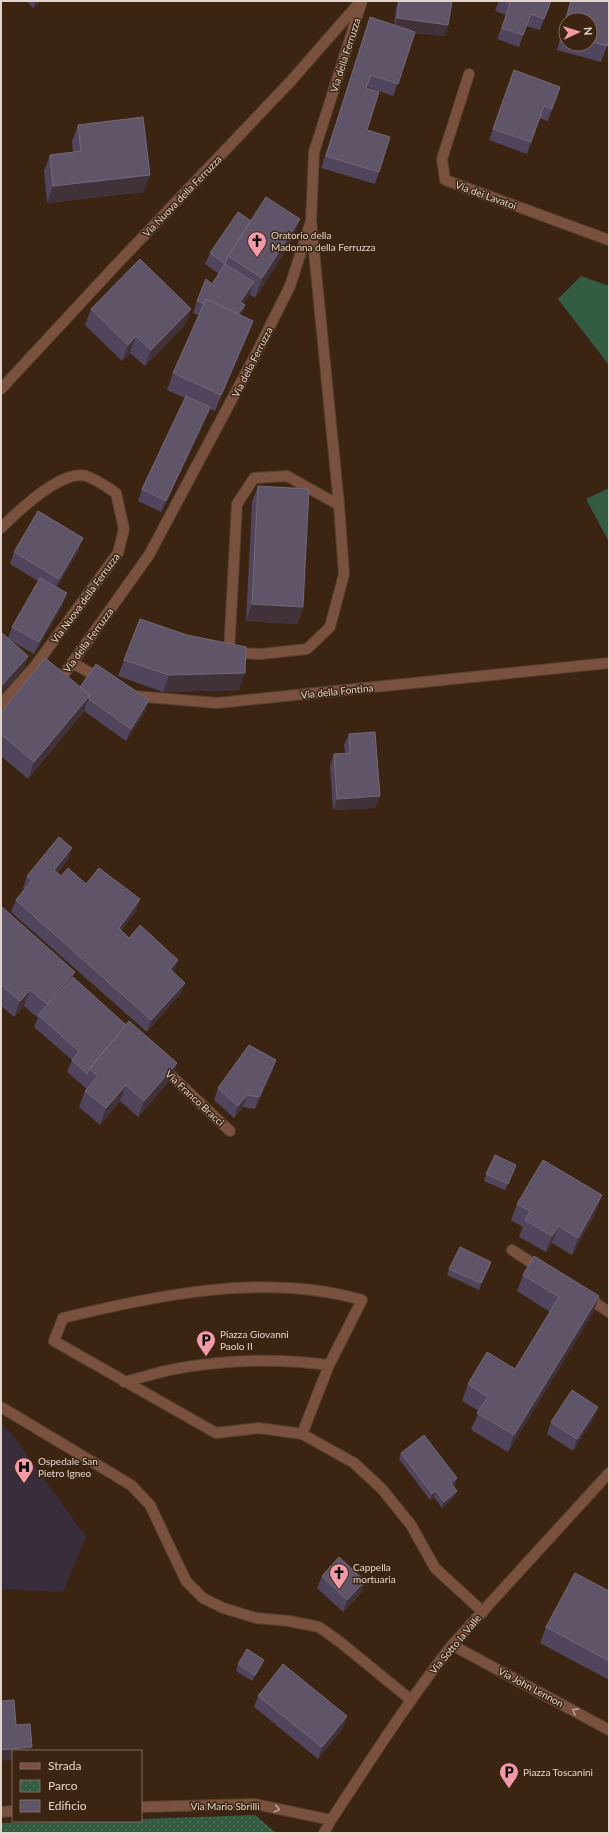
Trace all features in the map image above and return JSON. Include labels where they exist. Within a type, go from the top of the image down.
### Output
[{"type":"street","name":"Via della Ferruzza","points":[[56,686],[149,555],[245,375],[290,286],[311,221],[314,152],[361,1]]},
{"type":"street","name":"Via Nuova della Ferruzza","points":[[1,389],[116,265],[290,82],[361,1]]},
{"type":"street","name":"Via dei Lavatoi","points":[[469,74],[442,159],[446,180],[609,240]]},
{"type":"street","points":[[311,221],[339,505],[344,574],[330,627],[307,649],[261,654],[229,653],[236,504],[254,478],[287,476],[339,505]]},
{"type":"street","name":"Via Nuova della Ferruzza","points":[[1,528],[23,507],[62,478],[85,475],[116,492],[124,529],[118,553],[35,666],[1,704]]},
{"type":"street","name":"Via della Fontina","points":[[120,689],[134,696],[217,703],[609,663]]},
{"type":"street","points":[[72,664],[106,682]]},
{"type":"street","name":"Via Franco Bracci","points":[[156,1062],[230,1131]]},
{"type":"street","points":[[512,1250],[550,1274]]},
{"type":"street","points":[[302,1434],[330,1365],[362,1300],[336,1293],[291,1288],[213,1290],[127,1302],[63,1318],[54,1341],[216,1433],[259,1428],[302,1434],[354,1463],[382,1489],[411,1524],[435,1568],[483,1612]]},
{"type":"street","points":[[575,1290],[609,1312]]},
{"type":"street","points":[[124,1382],[174,1369],[236,1360],[290,1360],[330,1365]]},
{"type":"street","points":[[1,1407],[131,1485],[150,1505],[186,1581],[203,1598],[223,1608],[256,1618],[289,1621],[319,1627],[411,1700]]},
{"type":"street","name":"Via Sotto la Valle","points":[[324,1833],[331,1820],[411,1700],[452,1645],[609,1473]]},
{"type":"street","name":"Via John Lennon","points":[[452,1645],[609,1730]]},
{"type":"street","name":"Via Mario Sbrilli","points":[[142,1807],[255,1804],[331,1820]]},
{"type":"street","points":[[1,1812],[12,1811]]},
{"type":"shaded area","name":"Ospedale San Pietro Igneo","points":[[1,1424],[9,1430],[86,1537],[63,1592],[1,1589]]},
{"type":"green space","points":[[581,276],[609,286],[609,365],[558,299]]},
{"type":"green space","points":[[609,488],[609,542],[586,499]]},
{"type":"green space","points":[[255,1815],[276,1833],[1,1833],[1,1823],[142,1822],[142,1819]]},
{"type":"building","points":[[399,1],[452,1],[448,25],[397,18]]},
{"type":"building","points":[[504,1],[551,1],[544,19],[531,14],[523,35],[502,28],[510,3]]},
{"type":"building","points":[[571,1],[609,1],[609,40],[607,46],[598,43],[598,12],[568,12]]},
{"type":"building","points":[[370,17],[415,32],[398,84],[371,75],[366,88],[379,92],[367,130],[390,137],[379,172],[326,156]]},
{"type":"building","points":[[514,70],[560,87],[552,109],[544,106],[531,142],[493,129]]},
{"type":"building","points":[[143,117],[150,175],[53,186],[50,155],[81,151],[78,125]]},
{"type":"building","name":"Oratorio della Madonna della Ferruzza","points":[[266,197],[300,219],[262,278],[228,256]]},
{"type":"building","points":[[238,212],[251,221],[228,256],[225,264],[210,253]]},
{"type":"building","points":[[140,259],[191,309],[151,350],[136,336],[128,345],[91,309]]},
{"type":"building","points":[[225,264],[254,282],[240,302],[245,305],[238,314],[206,299],[204,304],[197,301],[206,279],[212,284]]},
{"type":"building","points":[[206,299],[253,321],[221,395],[173,373]]},
{"type":"building","points":[[186,396],[210,407],[166,501],[142,489]]},
{"type":"building","points":[[258,486],[309,489],[303,607],[252,604]]},
{"type":"building","points":[[38,511],[83,538],[59,579],[14,552]]},
{"type":"building","points":[[40,578],[67,593],[39,642],[12,627]]},
{"type":"building","points":[[140,619],[187,635],[246,647],[245,673],[169,675],[124,660]]},
{"type":"building","points":[[1,632],[28,656],[1,686]]},
{"type":"building","points":[[45,658],[90,695],[34,762],[1,734],[1,712]]},
{"type":"building","points":[[96,664],[149,700],[131,729],[89,699],[90,695],[80,687]]},
{"type":"building","points":[[375,732],[380,796],[337,799],[334,754],[350,753],[349,734]]},
{"type":"building","points":[[59,837],[72,848],[54,870],[61,876],[68,868],[86,884],[99,868],[140,899],[119,928],[129,938],[140,925],[178,960],[170,969],[185,983],[151,1020],[16,900],[32,880],[27,876]]},
{"type":"building","points":[[1,906],[75,972],[47,1004],[30,990],[20,1001],[1,985]]},
{"type":"building","points":[[73,977],[126,1025],[89,1069],[87,1074],[72,1060],[79,1051],[38,1015]]},
{"type":"building","points":[[129,1021],[177,1063],[144,1101],[126,1085],[106,1108],[85,1091],[98,1076],[89,1069]]},
{"type":"building","points":[[249,1045],[276,1060],[259,1097],[247,1095],[238,1106],[218,1088]]},
{"type":"building","points":[[495,1155],[516,1165],[508,1184],[486,1174]]},
{"type":"building","points":[[543,1160],[602,1195],[578,1238],[558,1226],[552,1236],[525,1220],[530,1211],[517,1204]]},
{"type":"building","points":[[460,1247],[491,1262],[481,1283],[449,1269]]},
{"type":"building","points":[[534,1256],[599,1296],[514,1435],[477,1413],[488,1397],[468,1384],[487,1352],[515,1369],[559,1297],[523,1275]]},
{"type":"building","points":[[572,1390],[598,1407],[577,1439],[551,1422]]},
{"type":"building","points":[[424,1435],[457,1478],[451,1483],[457,1491],[444,1502],[436,1491],[432,1494],[401,1453]]},
{"type":"building","points":[[339,1557],[365,1581],[347,1600],[322,1576]]},
{"type":"building","points":[[575,1573],[609,1591],[609,1661],[546,1627]]},
{"type":"building","points":[[247,1649],[264,1660],[255,1675],[238,1664]]},
{"type":"building","points":[[283,1664],[347,1716],[322,1747],[258,1696]]},
{"type":"building","points":[[14,1700],[16,1725],[30,1724],[32,1747],[1,1750],[1,1701]]},
{"type":"place","name":"Oratorio della Madonna della Ferruzza","points":[[257,258]]},
{"type":"place","name":"Piazza Giovanni Paolo II","points":[[206,1357]]},
{"type":"place","name":"Ospedale San Pietro Igneo","points":[[24,1484]]},
{"type":"place","name":"Cappella mortuaria","points":[[339,1590]]},
{"type":"place","name":"Piazza Toscanini","points":[[509,1789]]}]
